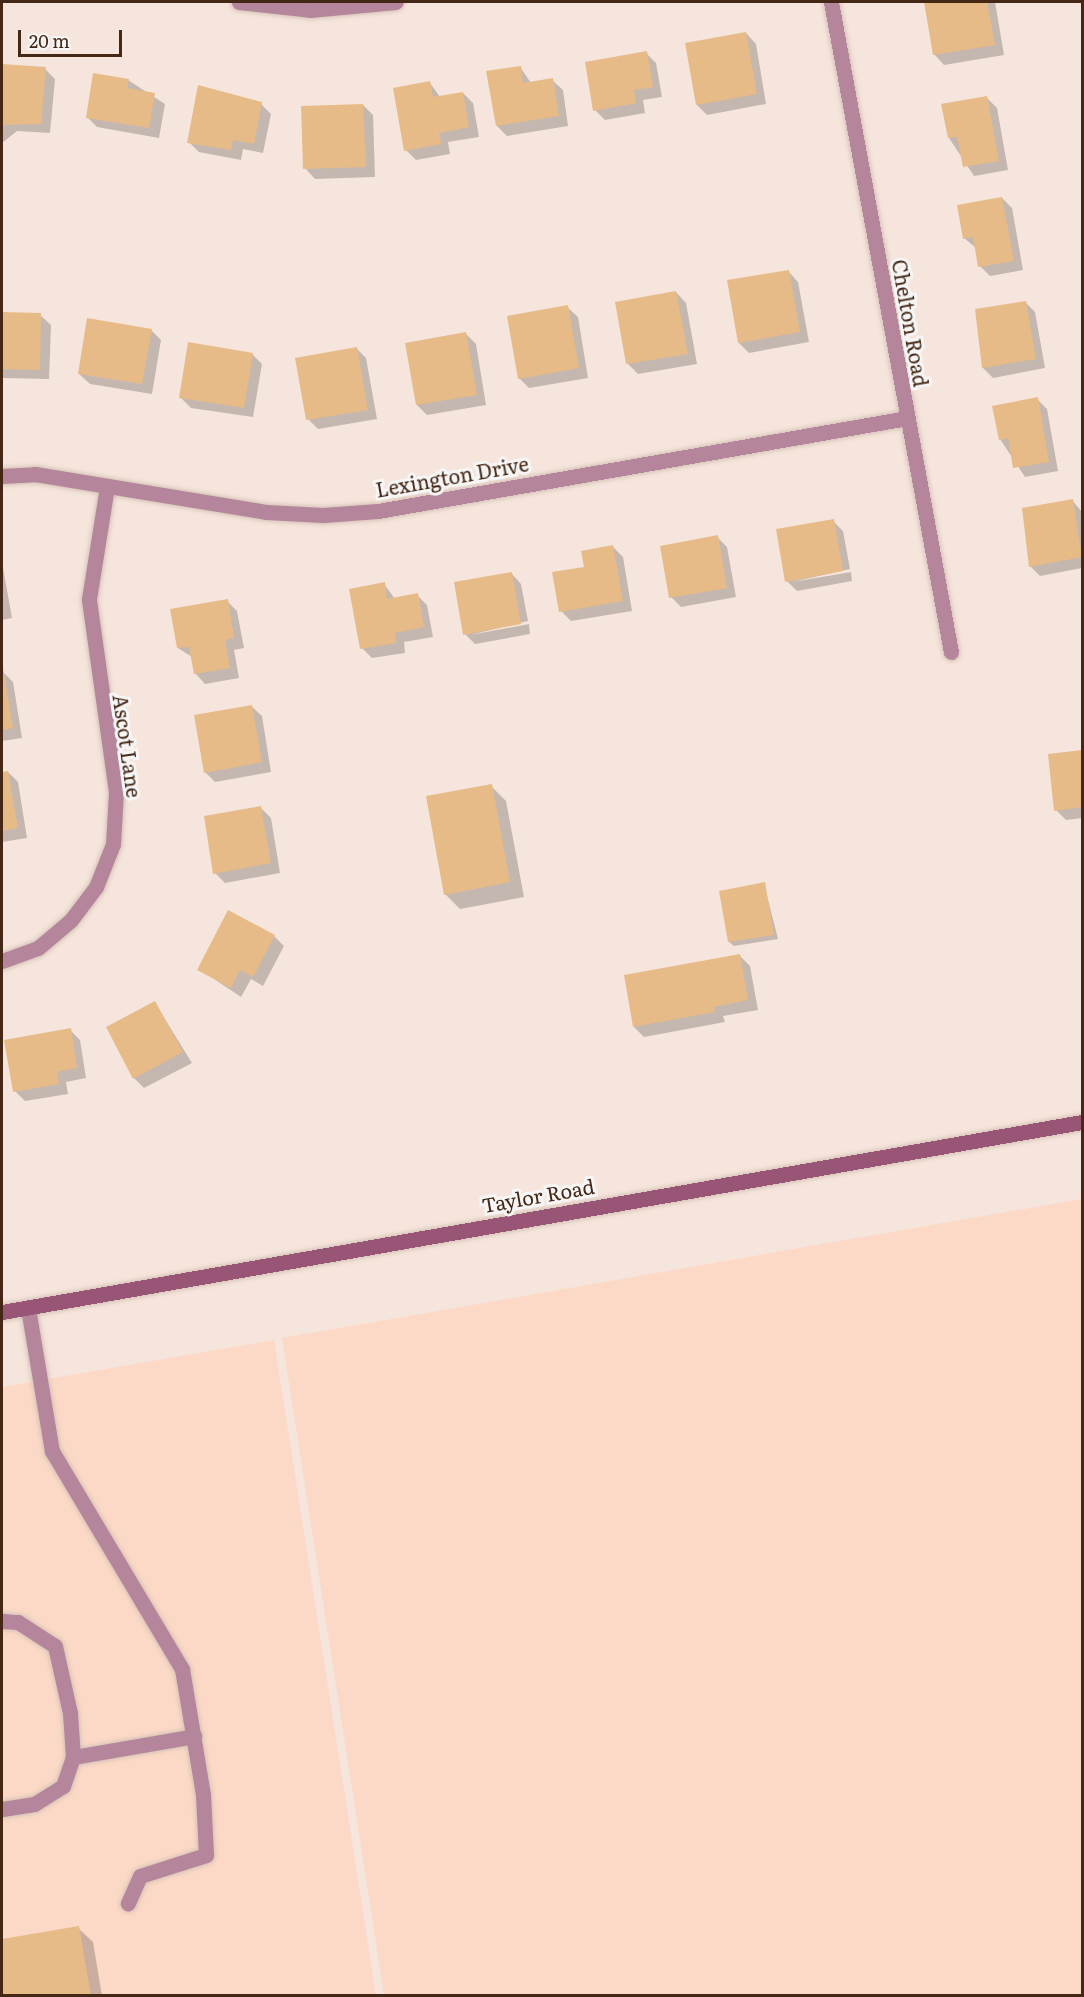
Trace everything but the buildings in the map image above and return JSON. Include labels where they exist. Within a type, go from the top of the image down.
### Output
[{"type":"main road","name":"Taylor Road","points":[[2,1312],[1083,1122]]},
{"type":"street","points":[[239,2],[310,10],[396,2]]},
{"type":"street","name":"Chelton Road","points":[[831,2],[951,652]]},
{"type":"street","name":"Lexington Drive","points":[[2,476],[35,474],[266,512],[378,511],[907,418]]},
{"type":"street","name":"Ascot Lane","points":[[2,960],[38,948],[71,920],[96,887],[113,844],[116,792],[89,599],[107,486]]},
{"type":"street","points":[[28,1308],[52,1451],[182,1669],[194,1736],[206,1855],[140,1876],[128,1903]]},
{"type":"street","points":[[2,1621],[18,1622],[55,1646],[70,1713],[73,1757],[63,1786],[34,1804],[2,1809]]},
{"type":"street","points":[[73,1757],[194,1736]]},
{"type":"shaded area","points":[[1082,1199],[1082,1995],[384,1995],[282,1338]]},
{"type":"shaded area","points":[[274,1340],[376,1995],[2,1996],[2,1387]]}]
